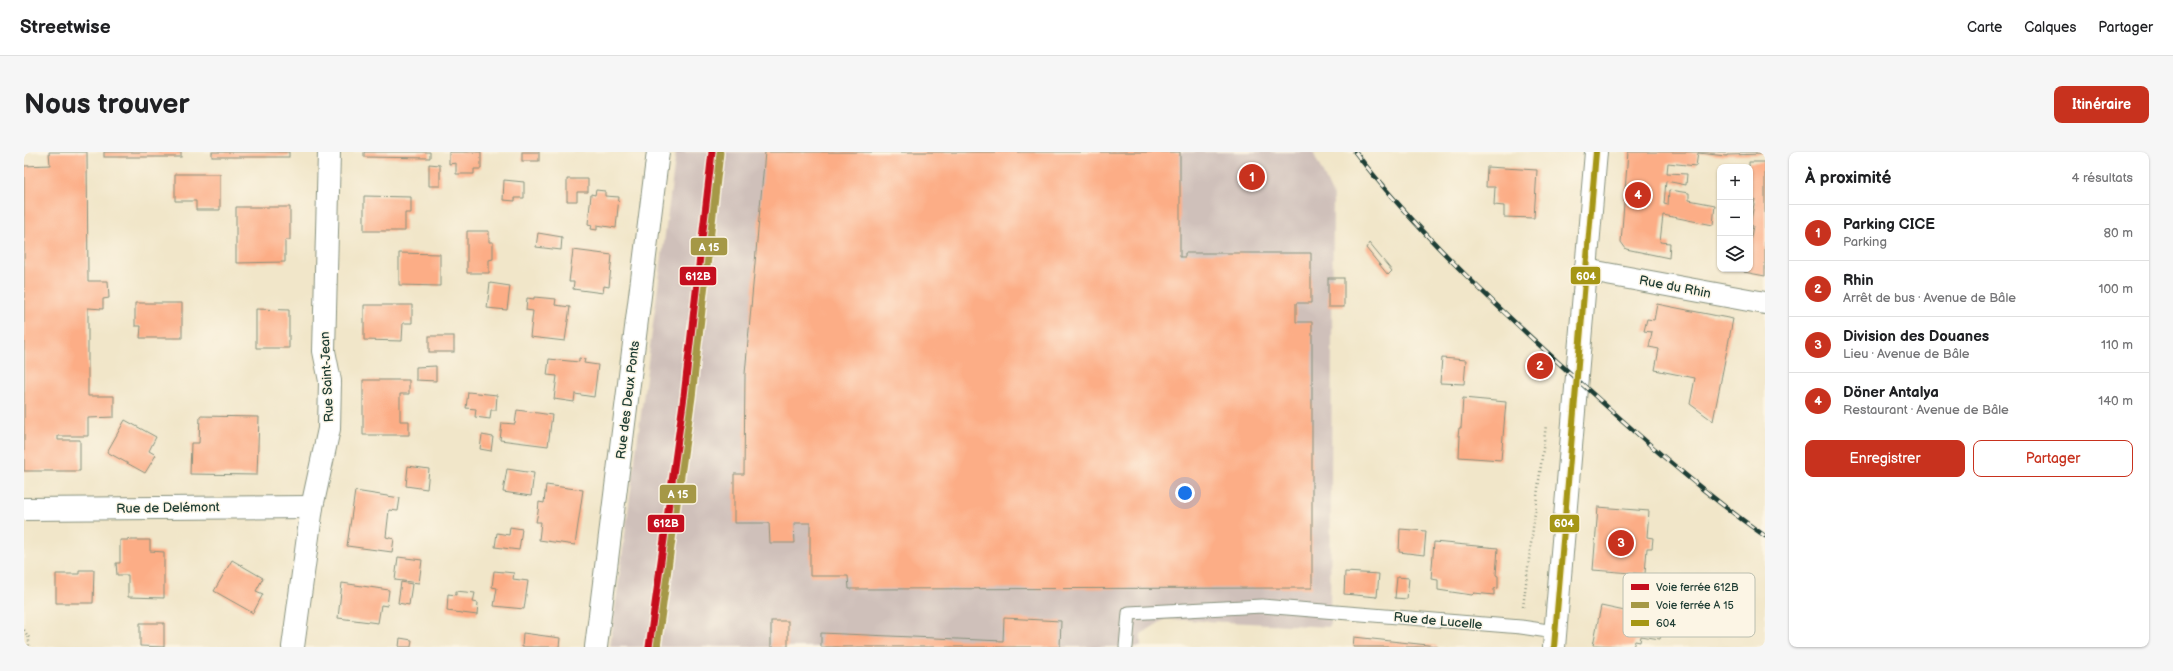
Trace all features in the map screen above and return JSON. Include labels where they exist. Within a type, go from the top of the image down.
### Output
[{"type":"street","name":"Rue Saint-Jean","points":[[293,647],[312,507],[329,429],[330,381],[324,351],[329,152]]},
{"type":"street","name":"Rue des Deux Ponts","points":[[596,647],[658,152]]},
{"type":"street","points":[[1554,640],[1595,152]]},
{"type":"street","name":"Rue du Rhin","points":[[1585,270],[1765,303]]},
{"type":"street","name":"Rue de Delémont","points":[[24,509],[312,507]]},
{"type":"lane","name":"Rue de Lucelle","points":[[1126,647],[1129,613],[1262,606],[1521,627],[1554,640]]},
{"type":"path","points":[[1521,627],[1547,417]]},
{"type":"path","points":[[24,630],[29,638],[29,647]]},
{"type":"shaded area","points":[[676,152],[1313,152],[1333,196],[1330,627],[1165,619],[1141,634],[1141,647],[610,647]]},
{"type":"building","points":[[49,152],[87,152],[88,281],[108,281],[109,298],[103,299],[103,309],[88,308],[88,396],[114,396],[114,417],[88,418],[88,436],[58,436],[58,440],[80,440],[80,471],[24,471],[24,166],[50,165]]},
{"type":"building","points":[[104,152],[181,152],[181,157],[104,157]]},
{"type":"building","points":[[212,152],[289,152],[289,157],[212,157]]},
{"type":"building","points":[[364,152],[430,152],[430,158],[364,157]]},
{"type":"building","points":[[449,152],[481,152],[481,169],[474,169],[474,174],[456,174],[456,163],[449,164]]},
{"type":"building","points":[[522,152],[539,152],[539,161],[522,161]]},
{"type":"building","points":[[765,152],[1180,152],[1180,257],[1185,257],[1185,253],[1311,253],[1311,303],[1296,303],[1296,322],[1312,322],[1312,588],[849,589],[848,576],[810,576],[810,523],[794,523],[795,543],[770,543],[769,523],[734,523],[734,474],[744,474],[745,374]]},
{"type":"building","points":[[1628,152],[1765,152],[1765,154],[1727,156],[1698,153],[1696,166],[1668,163],[1667,173],[1687,174],[1686,185],[1666,181],[1664,204],[1668,205],[1669,190],[1689,193],[1689,200],[1715,205],[1713,225],[1663,215],[1660,242],[1670,243],[1669,258],[1626,249],[1621,242]]},
{"type":"building","points":[[1749,162],[1765,162],[1765,276],[1744,272],[1753,272],[1753,209],[1755,199],[1753,199],[1753,164],[1749,164]]},
{"type":"building","points":[[429,164],[440,165],[440,186],[429,186]]},
{"type":"building","points":[[1487,167],[1537,170],[1534,218],[1504,217],[1504,206],[1494,205],[1495,187],[1486,187]]},
{"type":"building","points":[[175,174],[220,174],[220,210],[196,210],[196,201],[175,201]]},
{"type":"building","points":[[567,179],[588,179],[588,192],[577,192],[577,201],[567,201]]},
{"type":"building","points":[[504,180],[524,182],[524,198],[515,198],[515,201],[503,200]]},
{"type":"building","points":[[596,190],[605,191],[605,196],[619,197],[616,228],[597,225],[597,230],[591,229],[592,225],[588,224],[591,194],[595,195]]},
{"type":"building","points":[[364,196],[411,197],[411,213],[405,213],[405,231],[364,231]]},
{"type":"building","points":[[236,207],[290,207],[290,240],[285,240],[285,262],[236,263]]},
{"type":"building","points":[[467,231],[489,231],[489,242],[493,242],[493,259],[489,260],[489,273],[467,273]]},
{"type":"building","points":[[538,233],[562,237],[561,250],[536,247]]},
{"type":"building","points":[[1369,243],[1392,271],[1388,275],[1366,248]]},
{"type":"building","points":[[573,250],[612,255],[609,287],[604,286],[603,293],[573,289],[574,282],[569,282]]},
{"type":"building","points":[[399,253],[440,254],[440,286],[399,285]]},
{"type":"building","points":[[1328,278],[1344,278],[1344,307],[1328,307]]},
{"type":"building","points":[[490,283],[510,286],[507,310],[487,308]]},
{"type":"building","points":[[534,297],[556,299],[555,305],[570,307],[565,341],[530,337],[533,311],[526,310],[527,298],[534,299]]},
{"type":"building","points":[[135,303],[182,303],[182,338],[140,338],[141,326],[135,326]]},
{"type":"building","points":[[1657,304],[1733,319],[1713,421],[1690,404],[1695,378],[1655,370],[1659,349],[1649,347],[1652,332],[1644,331],[1647,319],[1654,320]]},
{"type":"building","points":[[364,305],[412,305],[412,323],[403,323],[402,341],[364,340]]},
{"type":"building","points":[[256,309],[289,310],[289,348],[256,348]]},
{"type":"building","points":[[429,336],[454,336],[454,352],[429,352]]},
{"type":"building","points":[[579,358],[585,359],[584,363],[598,365],[594,397],[575,394],[574,402],[554,399],[557,376],[547,375],[549,359],[579,362]]},
{"type":"building","points":[[1442,358],[1466,360],[1464,384],[1440,383]]},
{"type":"building","points":[[436,366],[436,381],[416,380],[416,367]]},
{"type":"building","points":[[363,380],[409,380],[409,394],[400,394],[400,421],[409,421],[409,435],[363,435]]},
{"type":"building","points":[[468,392],[497,395],[496,410],[491,410],[490,419],[475,417],[476,409],[466,408]]},
{"type":"building","points":[[1463,398],[1506,402],[1501,460],[1459,457],[1460,436],[1458,436],[1459,428],[1461,428]]},
{"type":"building","points":[[517,410],[552,415],[548,446],[500,440],[502,423],[515,424]]},
{"type":"building","points":[[200,416],[259,417],[257,475],[190,474],[191,443],[199,443]]},
{"type":"building","points":[[125,420],[156,437],[149,451],[156,455],[145,473],[107,452]]},
{"type":"building","points":[[482,435],[493,437],[491,451],[480,449]]},
{"type":"building","points":[[408,466],[429,469],[427,489],[406,486]]},
{"type":"building","points":[[507,469],[534,473],[531,496],[503,492]]},
{"type":"building","points":[[546,485],[583,490],[575,545],[539,540],[541,522],[536,522],[539,502],[544,503]]},
{"type":"building","points":[[355,491],[400,498],[398,511],[389,510],[386,537],[394,539],[392,552],[347,546]]},
{"type":"building","points":[[1598,507],[1649,511],[1647,537],[1653,538],[1652,548],[1647,548],[1645,573],[1593,570]]},
{"type":"building","points":[[510,527],[522,529],[519,550],[495,547],[497,533],[509,535]]},
{"type":"building","points":[[1400,529],[1426,531],[1424,555],[1399,552]]},
{"type":"building","points":[[128,538],[130,540],[150,540],[150,551],[164,552],[164,598],[128,597],[128,575],[117,575],[116,563],[120,563],[120,540],[128,540]]},
{"type":"building","points":[[1434,542],[1498,548],[1496,575],[1498,576],[1498,588],[1494,589],[1494,595],[1474,593],[1472,595],[1438,590],[1438,580],[1431,579]]},
{"type":"building","points":[[398,557],[422,560],[419,583],[395,580]]},
{"type":"building","points":[[232,560],[263,578],[256,591],[263,594],[253,613],[214,591]]},
{"type":"building","points":[[79,570],[94,570],[93,603],[56,603],[56,574],[79,574]]},
{"type":"building","points":[[494,571],[514,573],[513,579],[528,581],[524,609],[494,606],[497,588],[492,587]]},
{"type":"building","points":[[1345,572],[1379,574],[1377,597],[1344,594]]},
{"type":"building","points":[[1397,577],[1409,578],[1407,599],[1395,598]]},
{"type":"building","points":[[401,582],[412,584],[409,605],[398,603]]},
{"type":"building","points":[[342,583],[389,590],[387,606],[381,605],[378,623],[338,618]]},
{"type":"building","points":[[456,591],[475,593],[473,602],[478,603],[477,615],[447,611],[448,594],[456,595]]},
{"type":"building","points":[[1601,606],[1623,611],[1623,637],[1641,637],[1640,642],[1635,641],[1633,647],[1593,645]]},
{"type":"building","points":[[1004,618],[1061,621],[1060,647],[821,647],[821,633],[1003,641]]},
{"type":"building","points":[[771,621],[788,621],[788,647],[771,647]]},
{"type":"building","points":[[140,623],[164,623],[164,647],[140,646]]},
{"type":"building","points":[[523,633],[560,638],[559,647],[522,647]]},
{"type":"building","points":[[1354,637],[1437,646],[1437,647],[1353,647]]},
{"type":"building","points":[[1647,637],[1660,637],[1660,639]]},
{"type":"building","points":[[400,638],[412,640],[411,647],[399,647]]},
{"type":"railway","points":[[1355,152],[1405,212],[1486,295],[1642,438],[1690,479],[1739,518],[1765,536]]},
{"type":"rail line","name":"612B","points":[[649,647],[684,396],[712,152]]},
{"type":"transit line","name":"604","points":[[1554,647],[1596,152]]},
{"type":"transit line","points":[[657,647],[692,397],[720,153]]},
{"type":"place","name":"Parking CICE","points":[[1252,177]]},
{"type":"place","name":"Döner Antalya","points":[[1638,195]]},
{"type":"place","name":"Rhin","points":[[1540,366]]},
{"type":"place","name":"Division des Douanes","points":[[1621,543]]}]
